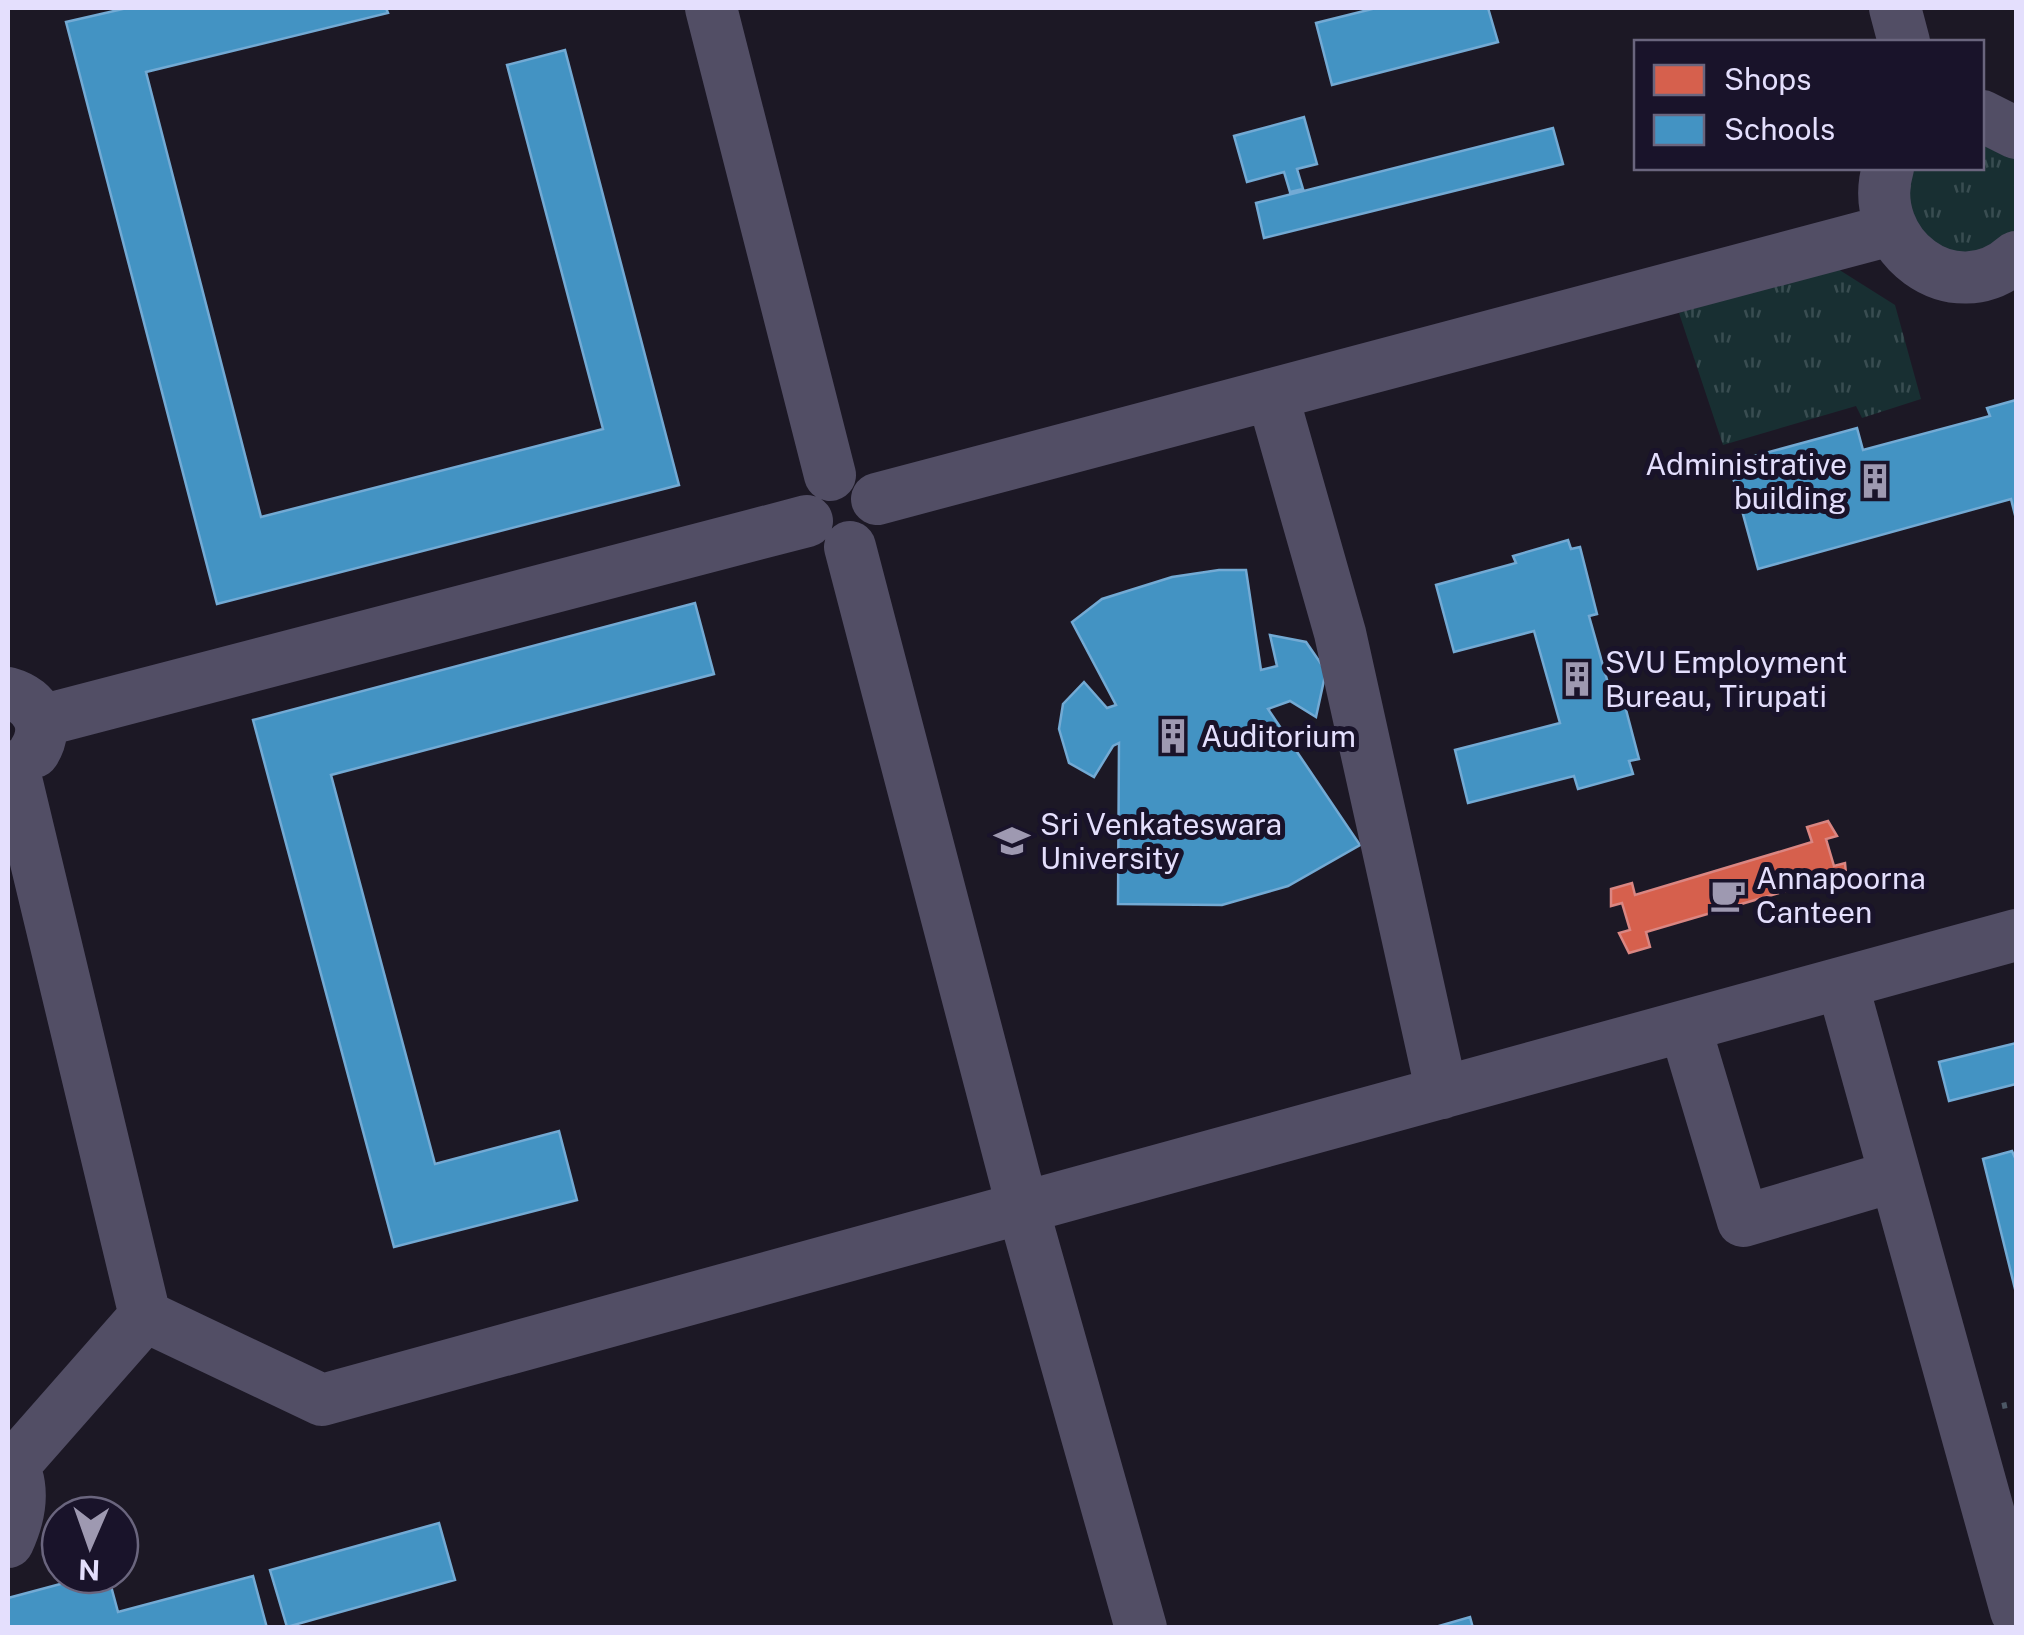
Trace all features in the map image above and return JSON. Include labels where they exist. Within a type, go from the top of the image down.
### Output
[{"type":"lane","points":[[712,8],[830,475]]},
{"type":"lane","points":[[1894,8],[1903,40]]},
{"type":"lane","points":[[1932,8],[1941,40]]},
{"type":"lane","points":[[1984,117],[2016,133]]},
{"type":"lane","points":[[1887,170],[1882,190],[1890,230],[1906,253],[1928,269],[1955,276],[1983,275],[2016,258]]},
{"type":"lane","points":[[877,499],[1890,230]]},
{"type":"lane","points":[[1272,394],[1340,633],[1442,1093]]},
{"type":"lane","points":[[146,1316],[10,766],[27,760],[42,736],[24,707],[828,534],[864,540],[874,529],[879,514],[870,486],[856,477],[830,475],[814,486],[806,500],[828,534],[1141,1628]]},
{"type":"lane","points":[[146,1316],[322,1400],[2016,935]]},
{"type":"lane","points":[[1842,983],[2016,1611]]},
{"type":"lane","points":[[1685,1026],[1743,1221],[1895,1176]]},
{"type":"lane","points":[[8,1542],[19,1516],[20,1490],[10,1461],[146,1316]]},
{"type":"green space","points":[[1984,128],[2016,148],[2016,239],[1982,262],[1916,245],[1899,170],[1984,170]]},
{"type":"green space","points":[[1830,264],[1895,305],[1921,399],[1862,418],[1856,406],[1723,445],[1679,313]]},
{"type":"building: Shops","points":[[1828,821],[1837,836],[1826,839],[1834,866],[1845,863],[1847,885],[1826,891],[1823,880],[1646,932],[1650,947],[1629,953],[1619,933],[1630,930],[1622,903],[1611,906],[1611,889],[1632,883],[1635,895],[1812,842],[1807,827]]},
{"type":"building: Schools","points":[[127,8],[386,8],[388,13],[146,72],[261,517],[603,429],[507,65],[565,50],[679,485],[217,604],[66,22]]},
{"type":"building: Schools","points":[[1376,8],[1488,8],[1498,42],[1332,85],[1316,23]]},
{"type":"building: Schools","points":[[1304,117],[1317,164],[1297,169],[1303,189],[1290,192],[1284,172],[1247,182],[1234,136]]},
{"type":"building: Schools","points":[[1553,128],[1563,164],[1264,238],[1256,203]]},
{"type":"building: Schools","name":"Administrative building","points":[[2016,400],[2016,519],[2011,499],[1758,569],[1729,463],[1857,428],[1863,450],[1990,416],[1987,408]]},
{"type":"building: Schools","name":"SVU Employment Bureau, Tirupati","points":[[1568,540],[1571,549],[1580,547],[1597,614],[1589,616],[1615,708],[1625,706],[1639,759],[1629,761],[1633,774],[1578,789],[1574,776],[1468,803],[1455,750],[1560,723],[1534,631],[1454,652],[1436,585],[1516,563],[1513,556]]},
{"type":"building: Schools","name":"Auditorium","points":[[1246,570],[1261,670],[1277,666],[1270,635],[1306,642],[1326,671],[1316,717],[1290,701],[1268,709],[1360,845],[1288,886],[1222,905],[1118,904],[1119,743],[1113,746],[1094,777],[1069,763],[1059,729],[1063,704],[1084,682],[1107,708],[1116,705],[1072,622],[1102,599],[1172,577]]},
{"type":"building: Schools","points":[[695,603],[714,674],[331,775],[435,1164],[559,1131],[577,1200],[394,1247],[253,720]]},
{"type":"building: Schools","points":[[2016,1043],[2016,1084],[1949,1101],[1939,1062]]},
{"type":"building: Schools","points":[[2012,1151],[2016,1160],[2016,1293],[1983,1159]]},
{"type":"building: Schools","points":[[439,1523],[455,1580],[287,1627],[270,1570]]},
{"type":"building: Schools","points":[[253,1576],[267,1628],[8,1628],[8,1598],[40,1589],[40,1595],[113,1595],[118,1612]]},
{"type":"building: Schools","points":[[1470,1617],[1473,1628],[1432,1628]]},
{"type":"place","name":"Administrative building","points":[[1875,481]]},
{"type":"place","name":"SVU Employment Bureau, Tirupati","points":[[1577,679]]},
{"type":"place","name":"Auditorium","points":[[1173,736]]},
{"type":"place","name":"Sri Venkateswara University","points":[[1012,841]]},
{"type":"place","name":"Annapoorna Canteen","points":[[1728,895]]}]
